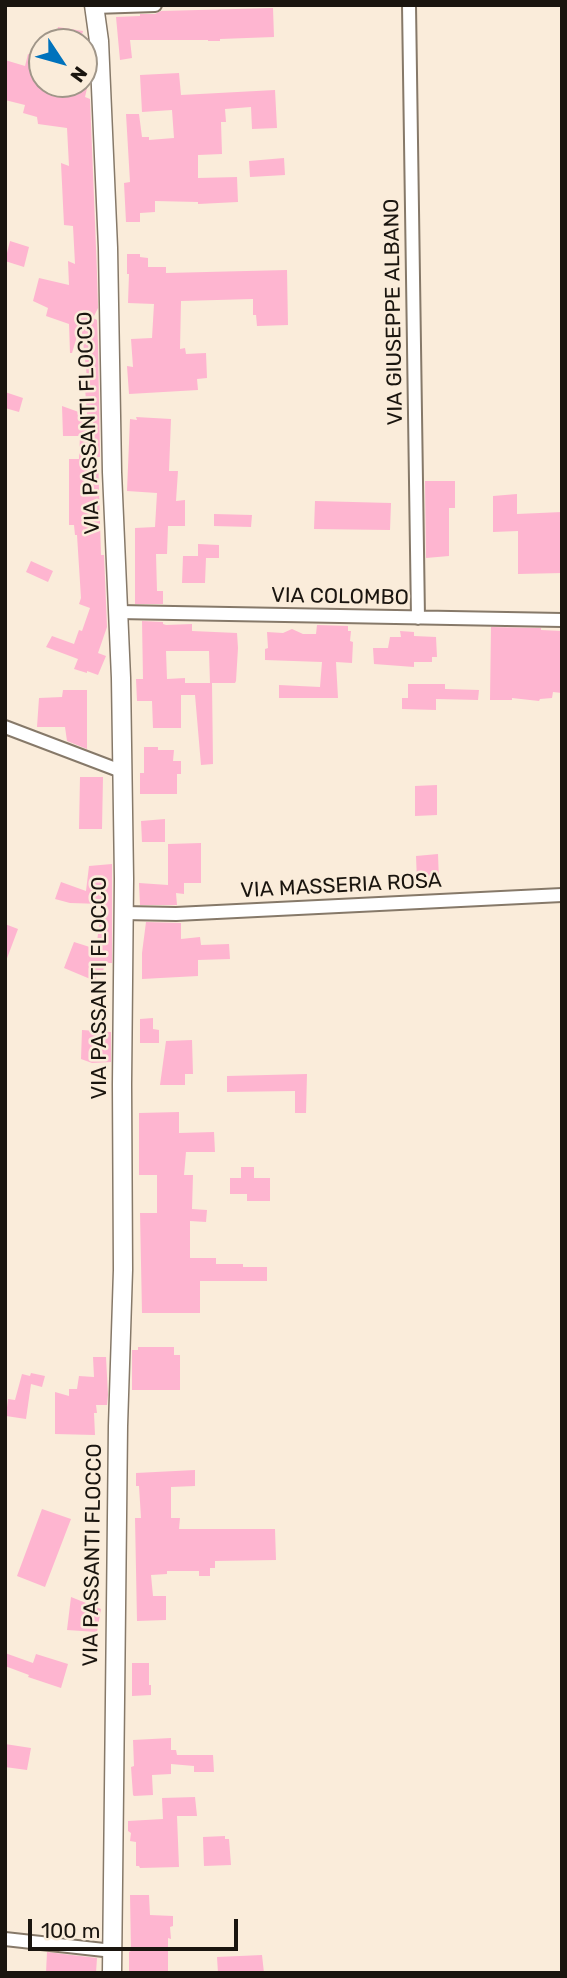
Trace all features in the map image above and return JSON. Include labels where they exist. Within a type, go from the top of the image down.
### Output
[{"type":"main road","name":"VIA PASSANTI FLOCCO","points":[[94,6],[99,41],[106,206],[112,471],[121,678],[124,879],[123,1270],[118,1426],[112,1973]]},
{"type":"street","points":[[94,6],[155,5]]},
{"type":"street","name":"VIA GIUSEPPE ALBANO","points":[[409,5],[418,618]]},
{"type":"street","name":"VIA COLOMBO","points":[[118,612],[562,620]]},
{"type":"street","points":[[5,727],[121,771]]},
{"type":"street","name":"VIA MASSERIA ROSA","points":[[123,913],[176,914],[562,895]]},
{"type":"street","points":[[5,1939],[113,1951]]},
{"type":"building","points":[[273,8],[274,37],[220,41],[130,40],[132,58],[120,60],[116,17],[155,14],[161,11]]},
{"type":"building","points":[[28,54],[28,98],[90,99],[98,308],[93,318],[97,320],[101,555],[104,555],[107,627],[98,653],[106,656],[98,675],[74,669],[78,659],[46,647],[52,636],[74,644],[90,608],[79,604],[81,598],[77,535],[74,525],[69,525],[69,459],[79,459],[80,436],[63,436],[62,406],[87,415],[85,387],[88,387],[81,323],[70,353],[69,324],[46,316],[48,308],[33,301],[39,278],[69,285],[68,261],[75,264],[73,226],[64,225],[61,163],[69,166],[67,128],[38,124],[37,117],[23,113],[25,105],[5,100],[5,60],[25,66]]},
{"type":"building","points":[[179,73],[181,95],[275,90],[277,128],[252,129],[251,107],[225,109],[226,122],[221,122],[222,154],[198,155],[198,178],[237,177],[238,202],[198,204],[155,201],[155,212],[140,213],[140,222],[126,222],[124,183],[130,182],[126,114],[139,114],[142,137],[149,137],[149,140],[174,138],[172,110],[142,112],[140,75]]},
{"type":"building","points":[[284,158],[285,175],[250,177],[249,161]]},
{"type":"building","points":[[10,241],[29,247],[24,267],[5,261]]},
{"type":"building","points":[[127,254],[140,254],[140,257],[148,258],[148,267],[166,267],[166,273],[287,270],[288,325],[257,326],[256,315],[253,315],[253,299],[181,301],[180,349],[185,348],[186,354],[206,353],[207,378],[197,379],[198,390],[129,394],[127,366],[133,367],[131,339],[152,338],[154,304],[128,303]]},
{"type":"building","points":[[5,392],[23,398],[19,412],[5,408]]},
{"type":"building","points":[[136,417],[171,419],[169,471],[178,471],[176,501],[185,500],[185,526],[168,526],[167,554],[156,554],[157,591],[163,591],[163,604],[135,604],[135,528],[155,527],[157,493],[127,491],[130,419],[137,420]]},
{"type":"building","points":[[425,481],[455,481],[455,508],[449,508],[449,556],[426,558]]},
{"type":"building","points":[[517,494],[517,514],[562,512],[562,573],[518,574],[518,531],[493,532],[493,496]]},
{"type":"building","points":[[315,501],[391,503],[390,530],[314,529]]},
{"type":"building","points":[[214,514],[252,515],[251,527],[214,526]]},
{"type":"building","points":[[198,544],[219,545],[219,558],[206,558],[205,583],[182,583],[183,556],[198,556]]},
{"type":"building","points":[[31,561],[53,571],[48,582],[26,572]]},
{"type":"building","points":[[142,621],[163,622],[166,625],[192,624],[192,631],[237,633],[235,683],[212,683],[213,764],[201,765],[195,695],[181,695],[181,728],[153,728],[152,701],[137,701],[136,679],[143,679]],"holes":[[[166,651],[209,651],[210,683],[185,683],[185,678],[167,679]]]},
{"type":"building","points":[[317,625],[348,626],[348,631],[351,631],[352,663],[336,662],[338,698],[279,698],[279,685],[320,687],[322,662],[265,660],[265,649],[268,648],[267,632],[283,633],[292,629],[303,634],[316,634]]},
{"type":"building","points":[[491,627],[562,631],[562,693],[553,692],[552,698],[539,701],[512,698],[490,700]]},
{"type":"building","points":[[400,631],[414,632],[414,636],[436,637],[437,657],[432,657],[432,662],[414,662],[414,667],[374,664],[373,648],[388,648],[390,637],[401,637]]},
{"type":"building","points":[[408,684],[445,684],[445,689],[479,690],[478,700],[436,699],[436,710],[402,709],[402,698],[408,698]]},
{"type":"building","points":[[63,690],[87,690],[87,749],[67,741],[65,727],[37,727],[39,698],[62,697]]},
{"type":"building","points":[[144,747],[174,750],[173,761],[181,761],[181,774],[177,774],[177,794],[140,794],[140,773],[144,773]]},
{"type":"building","points":[[80,777],[103,777],[102,829],[79,829]]},
{"type":"building","points":[[437,785],[437,815],[415,816],[415,786]]},
{"type":"building","points":[[165,819],[165,842],[142,842],[141,821]]},
{"type":"building","points":[[201,843],[201,883],[184,883],[184,894],[176,893],[177,905],[140,905],[139,883],[168,885],[168,844]]},
{"type":"building","points":[[438,854],[439,881],[417,881],[416,856]]},
{"type":"building","points":[[112,864],[112,963],[104,963],[103,976],[97,975],[95,981],[64,968],[74,942],[96,949],[102,904],[70,903],[55,899],[61,882],[86,891],[89,866]]},
{"type":"building","points":[[146,922],[181,923],[181,939],[200,937],[201,945],[229,944],[230,959],[198,960],[198,976],[142,979]]},
{"type":"building","points":[[5,924],[18,929],[6,961],[5,961]]},
{"type":"building","points":[[153,1018],[153,1029],[159,1030],[159,1043],[140,1043],[140,1019]]},
{"type":"building","points":[[82,1030],[111,1032],[111,1062],[92,1063],[81,1059]]},
{"type":"building","points":[[192,1040],[193,1074],[185,1074],[185,1085],[160,1085],[166,1041]]},
{"type":"building","points":[[307,1074],[306,1113],[295,1113],[295,1091],[227,1092],[227,1076]]},
{"type":"building","points":[[179,1112],[179,1133],[214,1132],[215,1152],[186,1152],[184,1175],[193,1175],[192,1209],[207,1210],[206,1222],[190,1221],[190,1258],[216,1258],[216,1264],[267,1267],[267,1281],[200,1281],[200,1313],[142,1313],[140,1213],[157,1213],[157,1175],[139,1175],[139,1113]]},
{"type":"building","points":[[241,1167],[254,1167],[254,1178],[270,1178],[270,1201],[247,1201],[247,1194],[230,1194],[230,1178],[241,1178]]},
{"type":"building","points":[[138,1347],[174,1347],[174,1355],[180,1355],[180,1390],[132,1390],[132,1350],[138,1350]]},
{"type":"building","points":[[93,1357],[106,1357],[108,1395],[107,1405],[96,1405],[95,1435],[55,1434],[55,1392],[69,1396],[69,1389],[77,1389],[79,1376],[94,1377]]},
{"type":"building","points":[[31,1373],[45,1376],[42,1387],[31,1384],[26,1419],[6,1416],[8,1399],[15,1400],[22,1374],[30,1376]]},
{"type":"building","points":[[195,1470],[195,1486],[171,1487],[171,1518],[180,1518],[179,1529],[275,1529],[276,1560],[215,1561],[215,1568],[210,1568],[210,1576],[199,1576],[199,1571],[167,1571],[167,1574],[151,1575],[153,1596],[166,1596],[166,1620],[137,1621],[135,1518],[141,1518],[136,1473]]},
{"type":"building","points":[[42,1509],[71,1519],[45,1587],[17,1576]]},
{"type":"building","points":[[71,1597],[101,1609],[97,1632],[67,1630]]},
{"type":"building","points":[[5,1653],[33,1663],[36,1654],[68,1664],[61,1688],[5,1666]]},
{"type":"building","points":[[132,1663],[149,1663],[151,1695],[132,1696]]},
{"type":"building","points":[[171,1738],[171,1750],[176,1750],[177,1755],[213,1755],[214,1772],[194,1772],[194,1766],[171,1764],[171,1774],[152,1775],[153,1795],[134,1796],[131,1767],[134,1766],[133,1740]]},
{"type":"building","points":[[5,1744],[31,1748],[27,1770],[5,1767]]},
{"type":"building","points":[[195,1797],[197,1816],[177,1816],[179,1867],[136,1866],[136,1842],[130,1841],[128,1821],[163,1819],[162,1798]]},
{"type":"building","points":[[225,1836],[225,1839],[229,1839],[231,1865],[204,1866],[203,1837]]},
{"type":"building","points":[[130,1895],[149,1895],[150,1915],[173,1916],[171,1939],[168,1938],[168,1973],[129,1973]]},
{"type":"building","points":[[47,1952],[97,1958],[96,1973],[46,1973]]},
{"type":"building","points":[[262,1955],[264,1973],[218,1973],[217,1957]]}]
